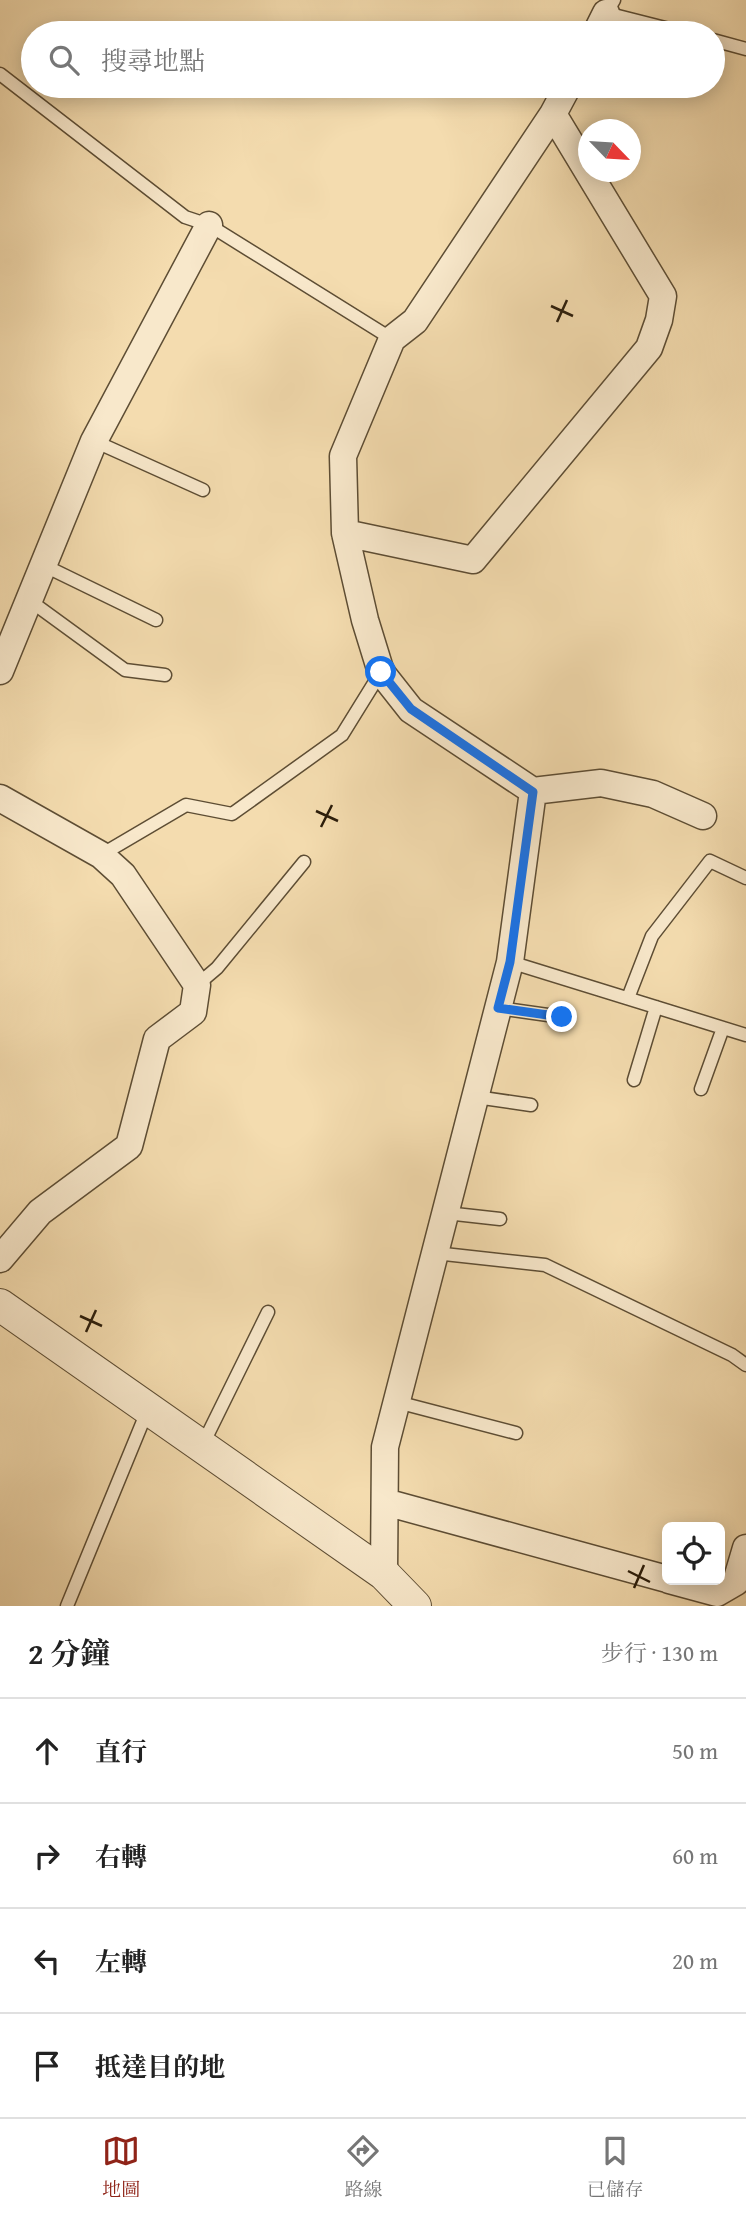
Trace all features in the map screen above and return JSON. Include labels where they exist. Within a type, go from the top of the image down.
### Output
[{"type":"street","points":[[562,98],[415,321],[392,339],[343,456],[345,533],[365,620],[381,672],[411,709],[533,792],[601,783],[653,794],[703,816]]},
{"type":"street","points":[[345,533],[473,559],[649,348],[659,320],[663,296],[553,114]]},
{"type":"street","points":[[0,671],[94,441],[209,225]]},
{"type":"street","points":[[384,1574],[385,1447],[510,962],[533,792]]},
{"type":"street","points":[[0,798],[101,855],[123,876],[197,985],[193,1012],[157,1039],[129,1146],[40,1212],[0,1259]]},
{"type":"street","points":[[0,1306],[384,1574],[415,1606]]},
{"type":"street","points":[[385,1502],[662,1577]]},
{"type":"street","points":[[689,1585],[717,1593],[736,1582],[746,1550]]},
{"type":"lane","points":[[605,16],[629,21]]},
{"type":"lane","points":[[725,43],[746,49]]},
{"type":"lane","points":[[0,74],[21,90]]},
{"type":"lane","points":[[31,98],[185,217],[209,225],[392,339]]},
{"type":"lane","points":[[94,441],[203,490]]},
{"type":"lane","points":[[43,565],[156,620]]},
{"type":"lane","points":[[28,599],[125,670],[164,675]]},
{"type":"lane","points":[[101,855],[186,805],[232,814],[342,735],[381,672]]},
{"type":"lane","points":[[628,998],[652,936],[710,861],[746,878]]},
{"type":"lane","points":[[197,985],[218,968],[304,862]]},
{"type":"lane","points":[[510,962],[746,1035]]},
{"type":"lane","points":[[634,1080],[656,1007]]},
{"type":"lane","points":[[498,1008],[562,1017]]},
{"type":"lane","points":[[701,1089],[723,1028]]},
{"type":"lane","points":[[476,1097],[531,1105]]},
{"type":"lane","points":[[446,1213],[499,1219]]},
{"type":"lane","points":[[435,1253],[545,1265],[732,1355],[746,1365]]},
{"type":"lane","points":[[201,1446],[268,1312]]},
{"type":"lane","points":[[397,1402],[516,1433]]},
{"type":"lane","points":[[66,1606],[148,1409]]},
{"type":"route","points":[[381,672],[411,709],[533,792],[510,962],[498,1008],[562,1017]]}]
